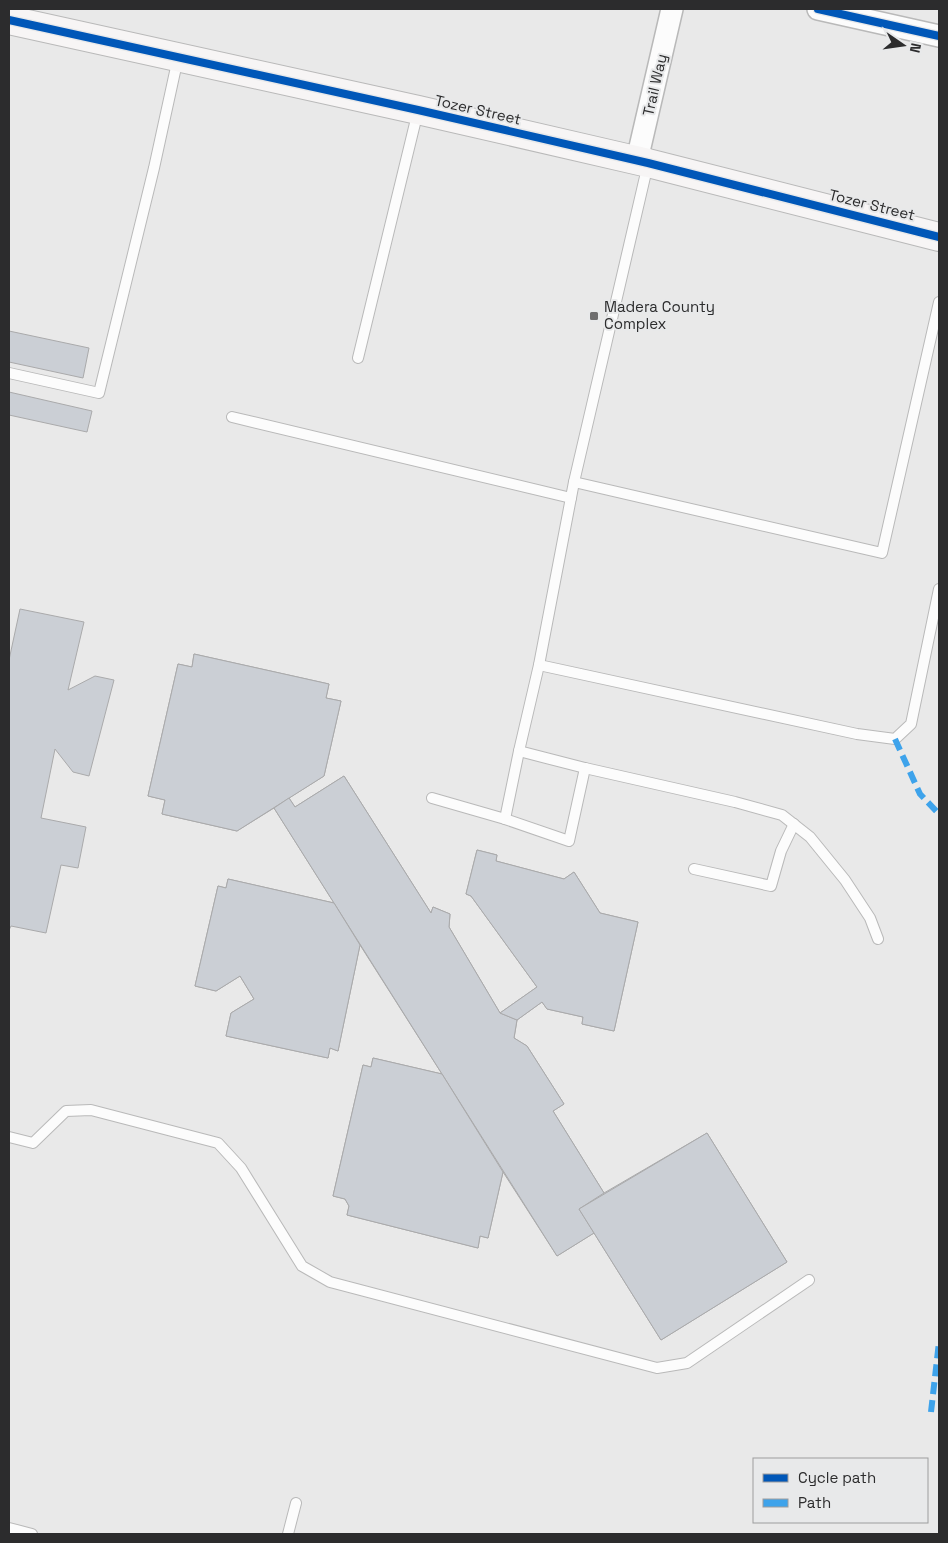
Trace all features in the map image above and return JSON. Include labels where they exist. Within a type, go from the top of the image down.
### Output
[{"type":"street","name":"Trail Way","points":[[643,162],[672,9]]},
{"type":"street","points":[[818,9],[939,36]]},
{"type":"street","name":"Tozer Street","points":[[9,20],[418,110],[643,162],[939,237]]},
{"type":"lane","points":[[9,373],[99,393],[154,168],[178,57]]},
{"type":"lane","points":[[358,358],[418,110]]},
{"type":"lane","points":[[505,819],[539,665],[574,482],[643,162]]},
{"type":"lane","points":[[574,482],[882,553],[939,302]]},
{"type":"lane","points":[[232,417],[571,498]]},
{"type":"lane","points":[[539,665],[847,732],[895,739],[912,724],[939,589]]},
{"type":"lane","points":[[519,751],[735,802],[782,815],[810,837],[845,880],[870,918],[878,939]]},
{"type":"lane","points":[[432,798],[505,819],[569,841],[586,768]]},
{"type":"lane","points":[[694,869],[770,886],[781,851],[794,824]]},
{"type":"lane","points":[[9,1137],[33,1143],[66,1110],[91,1110],[218,1143],[241,1168],[302,1266],[330,1282],[657,1368],[687,1363],[809,1280]]},
{"type":"lane","points":[[288,1534],[296,1503]]},
{"type":"lane","points":[[9,1528],[32,1534]]},
{"type":"building","points":[[9,331],[89,348],[83,378],[9,362]]},
{"type":"building","points":[[9,392],[92,411],[87,432],[9,415]]},
{"type":"building","points":[[20,609],[84,622],[68,690],[95,676],[114,680],[89,776],[73,772],[55,749],[41,818],[86,827],[78,868],[61,865],[46,933],[11,926],[9,930],[9,660]]},
{"type":"building","points":[[194,654],[329,684],[326,698],[341,701],[324,776],[289,798],[295,807],[344,776],[431,913],[433,907],[450,914],[449,927],[500,1013],[537,987],[471,896],[466,894],[477,850],[497,855],[496,861],[564,879],[574,872],[600,913],[638,922],[614,1031],[582,1024],[583,1017],[547,1009],[542,1002],[517,1020],[514,1038],[527,1046],[564,1104],[553,1111],[604,1193],[707,1133],[787,1262],[661,1340],[594,1233],[557,1256],[503,1172],[488,1238],[480,1236],[478,1248],[347,1215],[349,1206],[345,1199],[333,1196],[363,1065],[371,1067],[373,1058],[442,1074],[360,945],[338,1051],[330,1048],[328,1058],[226,1036],[231,1013],[254,999],[240,976],[216,991],[195,986],[218,886],[226,888],[228,879],[334,903],[274,808],[237,831],[162,814],[165,800],[148,796],[178,664],[192,667]]},
{"type":"building","points":[[194,654],[329,684],[326,698],[341,701],[324,776],[237,831],[162,814],[165,800],[148,796],[178,664],[192,667]]},
{"type":"building","points":[[344,776],[431,913],[433,907],[450,914],[449,927],[500,1013],[517,1020],[514,1038],[527,1046],[564,1104],[553,1111],[604,1193],[579,1209],[594,1233],[557,1256],[274,808],[289,798],[295,807]]},
{"type":"building","points":[[477,850],[497,855],[496,861],[564,879],[574,872],[600,913],[638,922],[614,1031],[582,1024],[583,1017],[547,1009],[542,1002],[517,1020],[500,1013],[537,987],[471,896],[466,894]]},
{"type":"building","points":[[228,879],[334,903],[360,945],[338,1051],[330,1048],[328,1058],[226,1036],[231,1013],[254,999],[240,976],[216,991],[195,986],[218,886],[226,888]]},
{"type":"building","points":[[373,1058],[442,1074],[503,1172],[488,1238],[480,1236],[478,1248],[347,1215],[349,1206],[345,1199],[333,1196],[363,1065],[371,1067]]},
{"type":"building","points":[[707,1133],[787,1262],[661,1340],[579,1209]]},
{"type":"marked path","points":[[895,739],[920,794],[939,814]]},
{"type":"marked path","points":[[931,1412],[939,1342]]},
{"type":"cycle path","points":[[818,9],[939,36]]},
{"type":"cycle path","points":[[9,20],[648,163],[939,237]]},
{"type":"place","name":"Madera County Complex","points":[[594,316]]}]
